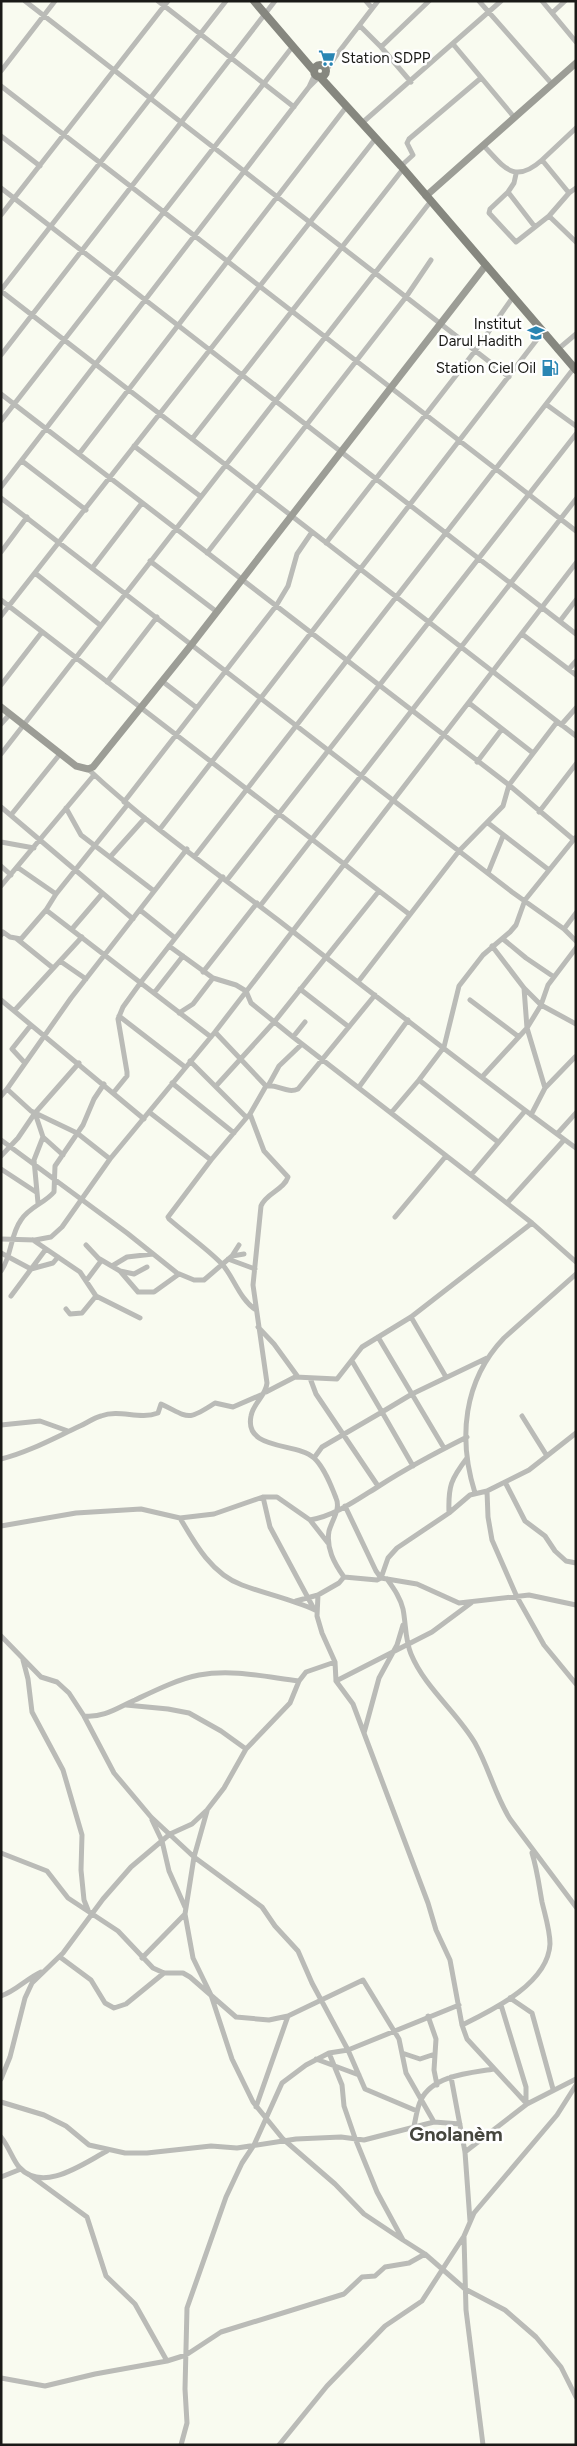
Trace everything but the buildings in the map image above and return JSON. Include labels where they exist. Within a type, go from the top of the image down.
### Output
[{"type":"main road","points":[[254,1],[296,48],[320,71],[338,95],[575,369]]},
{"type":"street","points":[[25,1],[509,377]]},
{"type":"street","points":[[1,71],[55,1]]},
{"type":"street","points":[[158,1],[166,4],[200,34],[294,107]]},
{"type":"street","points":[[226,1],[1,290],[576,736]]},
{"type":"street","points":[[1,355],[275,1]]},
{"type":"street","points":[[366,1],[372,8]]},
{"type":"street","points":[[1,488],[320,71],[338,53],[378,1]]},
{"type":"street","points":[[381,47],[429,1]]},
{"type":"street","points":[[479,1],[552,84]]},
{"type":"street","points":[[362,123],[411,82],[500,1]]},
{"type":"street","points":[[542,1],[576,42]]},
{"type":"street","points":[[552,13],[565,1]]},
{"type":"street","points":[[1,215],[166,4]]},
{"type":"street","points":[[360,26],[411,82]]},
{"type":"street","points":[[453,44],[514,117]]},
{"type":"street","points":[[1,421],[264,84],[296,48]]},
{"type":"street","points":[[1,754],[325,337],[428,198],[483,145],[576,63]]},
{"type":"street","points":[[192,439],[413,155],[407,142],[409,139],[481,78]]},
{"type":"street","points":[[1,86],[576,531]]},
{"type":"street","points":[[79,454],[348,106]]},
{"type":"street","points":[[483,145],[508,170],[516,174],[534,167],[576,128]]},
{"type":"street","points":[[1,136],[40,166]]},
{"type":"street","points":[[1,616],[61,542],[376,138]]},
{"type":"street","points":[[542,160],[569,193]]},
{"type":"street","points":[[516,174],[514,184],[490,209],[489,213],[516,242],[549,216],[569,193],[576,188]]},
{"type":"street","points":[[1,188],[576,634]]},
{"type":"street","points":[[508,192],[535,227]]},
{"type":"street","points":[[549,216],[576,242]]},
{"type":"street","points":[[207,553],[406,297],[431,260]]},
{"type":"street","points":[[1,886],[66,808],[91,772],[93,766],[192,644],[486,265]]},
{"type":"street","points":[[326,543],[475,351],[513,297]]},
{"type":"street","points":[[160,829],[542,333]]},
{"type":"street","points":[[558,350],[576,334]]},
{"type":"street","points":[[195,856],[575,369]]},
{"type":"street","points":[[1,394],[575,839],[525,900],[516,925],[503,939],[492,946],[460,986],[444,1047],[391,1113]]},
{"type":"street","points":[[547,405],[576,426]]},
{"type":"street","points":[[114,1092],[128,1072],[119,1016],[141,982],[175,938],[278,815],[576,434]]},
{"type":"street","points":[[134,446],[200,496]]},
{"type":"street","points":[[22,461],[86,510]]},
{"type":"street","points":[[1,498],[126,592],[459,851],[564,929],[576,941]]},
{"type":"street","points":[[203,972],[311,840],[576,499]]},
{"type":"street","points":[[93,567],[142,503]]},
{"type":"street","points":[[1,552],[27,517]]},
{"type":"street","points":[[17,939],[25,935],[46,910],[56,894],[95,845],[176,735],[276,606],[288,586],[296,554],[312,532]]},
{"type":"street","points":[[150,561],[216,612]]},
{"type":"street","points":[[1,1239],[33,1240],[54,1236],[110,1160],[215,1032],[492,672],[573,571],[576,563]]},
{"type":"street","points":[[35,573],[100,625]]},
{"type":"street","points":[[1,600],[409,914]]},
{"type":"street","points":[[560,621],[576,600]]},
{"type":"street","points":[[107,682],[157,617]]},
{"type":"street","points":[[1,685],[42,632]]},
{"type":"street","points":[[522,634],[576,676]]},
{"type":"street","points":[[569,669],[576,660]]},
{"type":"street","points":[[162,681],[197,708]]},
{"type":"street","points":[[469,703],[533,753]]},
{"type":"street","points":[[1,707],[76,766],[91,772],[145,818],[525,1111],[576,1148]]},
{"type":"street","points":[[358,982],[459,851],[503,806],[509,786],[533,753],[576,708]]},
{"type":"street","points":[[1,724],[10,714]]},
{"type":"street","points":[[478,762],[502,729]]},
{"type":"street","points":[[11,815],[60,754]]},
{"type":"street","points":[[539,812],[576,764]]},
{"type":"street","points":[[1,807],[133,919]]},
{"type":"street","points":[[66,808],[79,833],[154,891]]},
{"type":"street","points":[[111,856],[145,818]]},
{"type":"street","points":[[488,823],[549,870]]},
{"type":"street","points":[[488,873],[503,836]]},
{"type":"street","points":[[1,842],[34,848]]},
{"type":"street","points":[[1,1096],[86,979],[187,849]]},
{"type":"street","points":[[1,866],[11,875]]},
{"type":"street","points":[[17,867],[56,894]]},
{"type":"street","points":[[216,1086],[300,989],[379,891]]},
{"type":"street","points":[[72,929],[102,894]]},
{"type":"street","points":[[46,910],[211,1036]]},
{"type":"street","points":[[140,910],[175,938]]},
{"type":"street","points":[[564,929],[576,913]]},
{"type":"street","points":[[2,933],[17,939],[53,968]]},
{"type":"street","points":[[14,1011],[82,937]]},
{"type":"street","points":[[503,939],[554,977]]},
{"type":"street","points":[[169,946],[213,978],[236,985],[246,991],[251,1002],[293,1037],[508,1202],[576,1262]]},
{"type":"street","points":[[492,946],[524,988],[541,1005],[576,1024]]},
{"type":"street","points":[[482,1077],[527,1028],[541,1005],[548,985],[576,948]]},
{"type":"street","points":[[154,993],[182,956]]},
{"type":"street","points":[[60,961],[86,979]]},
{"type":"street","points":[[179,1013],[193,1004],[213,978]]},
{"type":"street","points":[[524,988],[527,1028],[545,1088]]},
{"type":"street","points":[[300,989],[349,1027]]},
{"type":"street","points":[[215,1032],[267,1086],[295,1091],[375,995]]},
{"type":"street","points":[[1,1000],[114,1092],[144,1119]]},
{"type":"street","points":[[470,1000],[519,1037]]},
{"type":"street","points":[[119,1016],[185,1067]]},
{"type":"street","points":[[359,1087],[408,1020]]},
{"type":"street","points":[[293,1037],[305,1022]]},
{"type":"street","points":[[24,1062],[12,1049],[31,1025]]},
{"type":"street","points":[[256,1310],[250,1306],[222,1264],[168,1217],[248,1115],[279,1066],[302,1044]]},
{"type":"street","points":[[531,1115],[545,1088],[576,1057]]},
{"type":"street","points":[[190,1061],[248,1115],[264,1151],[288,1176],[278,1189],[263,1200],[261,1206],[253,1285],[267,1383],[265,1393],[250,1416],[251,1427],[260,1440],[273,1446],[287,1446],[301,1450],[314,1458],[338,1500],[328,1544]]},
{"type":"street","points":[[1,1156],[18,1138],[35,1113],[79,1063]]},
{"type":"street","points":[[419,1080],[498,1142]]},
{"type":"street","points":[[172,1083],[234,1133]]},
{"type":"street","points":[[1,1271],[8,1259],[19,1221],[38,1203],[54,1192],[53,1170],[77,1133],[104,1084]]},
{"type":"street","points":[[7,1089],[35,1113],[77,1133],[110,1160]]},
{"type":"street","points":[[471,1175],[525,1111]]},
{"type":"street","points":[[149,1112],[211,1160]]},
{"type":"street","points":[[35,1113],[43,1137],[63,1155]]},
{"type":"street","points":[[557,1134],[576,1113]]},
{"type":"street","points":[[38,1203],[34,1165],[36,1151],[43,1137]]},
{"type":"street","points":[[1,1140],[179,1274],[194,1280],[204,1280],[230,1258],[244,1254]]},
{"type":"street","points":[[508,1202],[564,1140]]},
{"type":"street","points":[[395,1217],[446,1156]]},
{"type":"street","points":[[1,1169],[36,1192]]},
{"type":"street","points":[[1,1459],[26,1453],[68,1430],[106,1414],[121,1413],[132,1416],[149,1416],[158,1413],[161,1404],[176,1413],[190,1416],[197,1414],[214,1403],[233,1407],[298,1377],[337,1379],[362,1348],[411,1317],[532,1223]]},
{"type":"street","points":[[33,1240],[80,1272],[96,1296],[140,1318]]},
{"type":"street","points":[[86,1245],[98,1258],[120,1271],[138,1292],[154,1292],[179,1274]]},
{"type":"street","points":[[230,1258],[238,1245]]},
{"type":"street","points":[[11,1296],[46,1249]]},
{"type":"street","points":[[1,1253],[8,1259],[32,1268],[53,1263],[58,1257]]},
{"type":"street","points":[[112,1266],[128,1257],[154,1254]]},
{"type":"street","points":[[86,1281],[101,1261],[98,1258]]},
{"type":"street","points":[[230,1258],[255,1269]]},
{"type":"street","points":[[120,1271],[134,1274],[147,1267]]},
{"type":"street","points":[[476,1493],[467,1458],[467,1408],[469,1395],[475,1379],[488,1358],[504,1338],[576,1274]]},
{"type":"street","points":[[66,1309],[70,1314],[82,1313],[96,1296]]},
{"type":"street","points":[[411,1317],[446,1377]]},
{"type":"street","points":[[258,1327],[274,1344],[298,1377]]},
{"type":"street","points":[[378,1338],[444,1448]]},
{"type":"street","points":[[314,1458],[322,1447],[412,1394],[488,1358]]},
{"type":"street","points":[[352,1361],[413,1466]]},
{"type":"street","points":[[310,1378],[316,1394],[378,1486]]},
{"type":"street","points":[[522,1416],[547,1456]]},
{"type":"street","points":[[1,1425],[40,1420],[68,1430]]},
{"type":"street","points":[[384,1578],[391,1554],[449,1513],[466,1498],[476,1493],[487,1491],[529,1470],[576,1433]]},
{"type":"street","points":[[310,1520],[322,1518],[337,1509],[361,1499],[378,1486],[468,1436]]},
{"type":"street","points":[[449,1513],[448,1492],[453,1478],[467,1458]]},
{"type":"street","points":[[506,1482],[525,1521],[545,1536],[555,1551],[566,1561],[576,1563]]},
{"type":"street","points":[[487,1491],[488,1518],[492,1540],[518,1597],[544,1645],[576,1684]]},
{"type":"street","points":[[1,1526],[76,1514],[140,1509],[180,1518],[214,1514],[264,1497],[278,1497],[310,1520],[328,1544],[338,1568],[344,1576],[377,1580],[384,1578],[417,1584],[458,1604],[536,1595],[576,1605]]},
{"type":"street","points":[[264,1497],[270,1527],[316,1613],[322,1633],[335,1662],[336,1681],[353,1704],[436,1930],[450,1960],[462,2024],[470,2044],[526,2104]]},
{"type":"street","points":[[345,1506],[384,1578],[398,1594],[408,1644],[418,1665],[474,1742],[501,1805],[576,1907]]},
{"type":"street","points":[[180,1518],[198,1550],[216,1568],[239,1584],[296,1601],[316,1613]]},
{"type":"street","points":[[296,1601],[318,1594],[339,1583],[344,1576]]},
{"type":"street","points":[[316,1613],[318,1594]]},
{"type":"street","points":[[336,1681],[440,1627],[471,1603]]},
{"type":"street","points":[[363,1734],[379,1678],[393,1653],[404,1622]]},
{"type":"street","points":[[1,1636],[41,1677],[62,1685],[84,1716],[114,1773],[151,1817],[194,1857],[263,1908],[275,1926],[300,1953],[312,1983],[323,2000],[348,2050],[363,2087],[367,2091],[417,2111]]},
{"type":"street","points":[[22,1657],[28,1678],[32,1712],[63,1770],[82,1835],[81,1870],[84,1902],[88,1910]]},
{"type":"street","points":[[1,2079],[10,2057],[28,1989],[60,1957],[106,1896],[131,1868],[170,1834],[192,1824],[208,1810],[224,1788],[246,1750],[290,1703],[299,1681],[308,1670],[335,1662]]},
{"type":"street","points":[[84,1716],[99,1716],[199,1675],[239,1672],[299,1681]]},
{"type":"street","points":[[125,1705],[168,1708],[188,1713],[221,1731],[246,1750]]},
{"type":"street","points":[[142,1958],[185,1911],[194,1857],[208,1810]]},
{"type":"street","points":[[151,1817],[162,1841],[169,1871],[185,1911],[193,1958],[211,1995],[232,2059],[256,2107],[283,2139],[335,2184],[364,2214],[425,2254],[465,2288],[505,2310],[539,2340],[565,2372],[576,2397]]},
{"type":"street","points":[[462,2024],[501,2005],[534,1976],[542,1965],[550,1944],[541,1889],[531,1848]]},
{"type":"street","points":[[1,1853],[47,1871],[68,1898],[118,1931],[153,1968],[164,1973],[183,1973],[239,2018],[270,2020],[288,2016],[364,1980],[399,2039],[406,2073],[434,2122]]},
{"type":"street","points":[[60,1957],[91,1980],[105,2003],[114,2008],[126,2004],[164,1973]]},
{"type":"street","points":[[1,1996],[11,1992],[28,1978],[44,1971]]},
{"type":"street","points":[[510,1998],[532,2013],[553,2090]]},
{"type":"street","points":[[181,2445],[187,2423],[185,2389],[187,2305],[226,2197],[242,2163],[254,2145],[282,2082],[316,2059],[329,2053],[348,2050],[459,2005]]},
{"type":"street","points":[[501,2005],[526,2087],[526,2104]]},
{"type":"street","points":[[256,2107],[288,2016]]},
{"type":"street","points":[[428,2016],[436,2039],[434,2070],[437,2085]]},
{"type":"street","points":[[329,2053],[342,2085],[344,2106],[355,2138],[377,2192],[403,2240]]},
{"type":"street","points":[[402,2053],[420,2059],[436,2054]]},
{"type":"street","points":[[316,2059],[359,2075]]},
{"type":"street","points":[[414,2126],[421,2100],[437,2085],[451,2077],[494,2069]]},
{"type":"street","points":[[451,2077],[465,2152],[470,2222]]},
{"type":"street","points":[[465,2152],[526,2104],[576,2079]]},
{"type":"street","points":[[279,2445],[335,2377],[385,2326],[422,2301],[488,2195],[573,2098],[576,2085]]},
{"type":"street","points":[[1,2102],[44,2115],[66,2126],[87,2144],[108,2150],[143,2153],[211,2146],[237,2148],[283,2139],[355,2138],[366,2140],[434,2122],[460,2124]]},
{"type":"street","points":[[1,2137],[21,2169],[87,2216],[106,2276],[135,2304],[167,2362]]},
{"type":"street","points":[[32,2176],[47,2177],[62,2174],[108,2150]]},
{"type":"street","points":[[1,2177],[21,2169]]},
{"type":"street","points":[[464,2236],[466,2310],[483,2445]]},
{"type":"street","points":[[1,2378],[45,2386],[95,2374],[167,2362],[186,2355],[221,2332],[344,2294],[362,2277],[374,2276],[385,2267],[409,2263],[425,2254]]},
{"type":"place","name":"Station SDPP","points":[[327,58]]},
{"type":"place","name":"Institut Darul Hadith","points":[[536,333]]},
{"type":"place","name":"Station Ciel Oil","points":[[550,368]]},
{"type":"district","name":"Gnolanèm","points":[[456,2134]]}]
